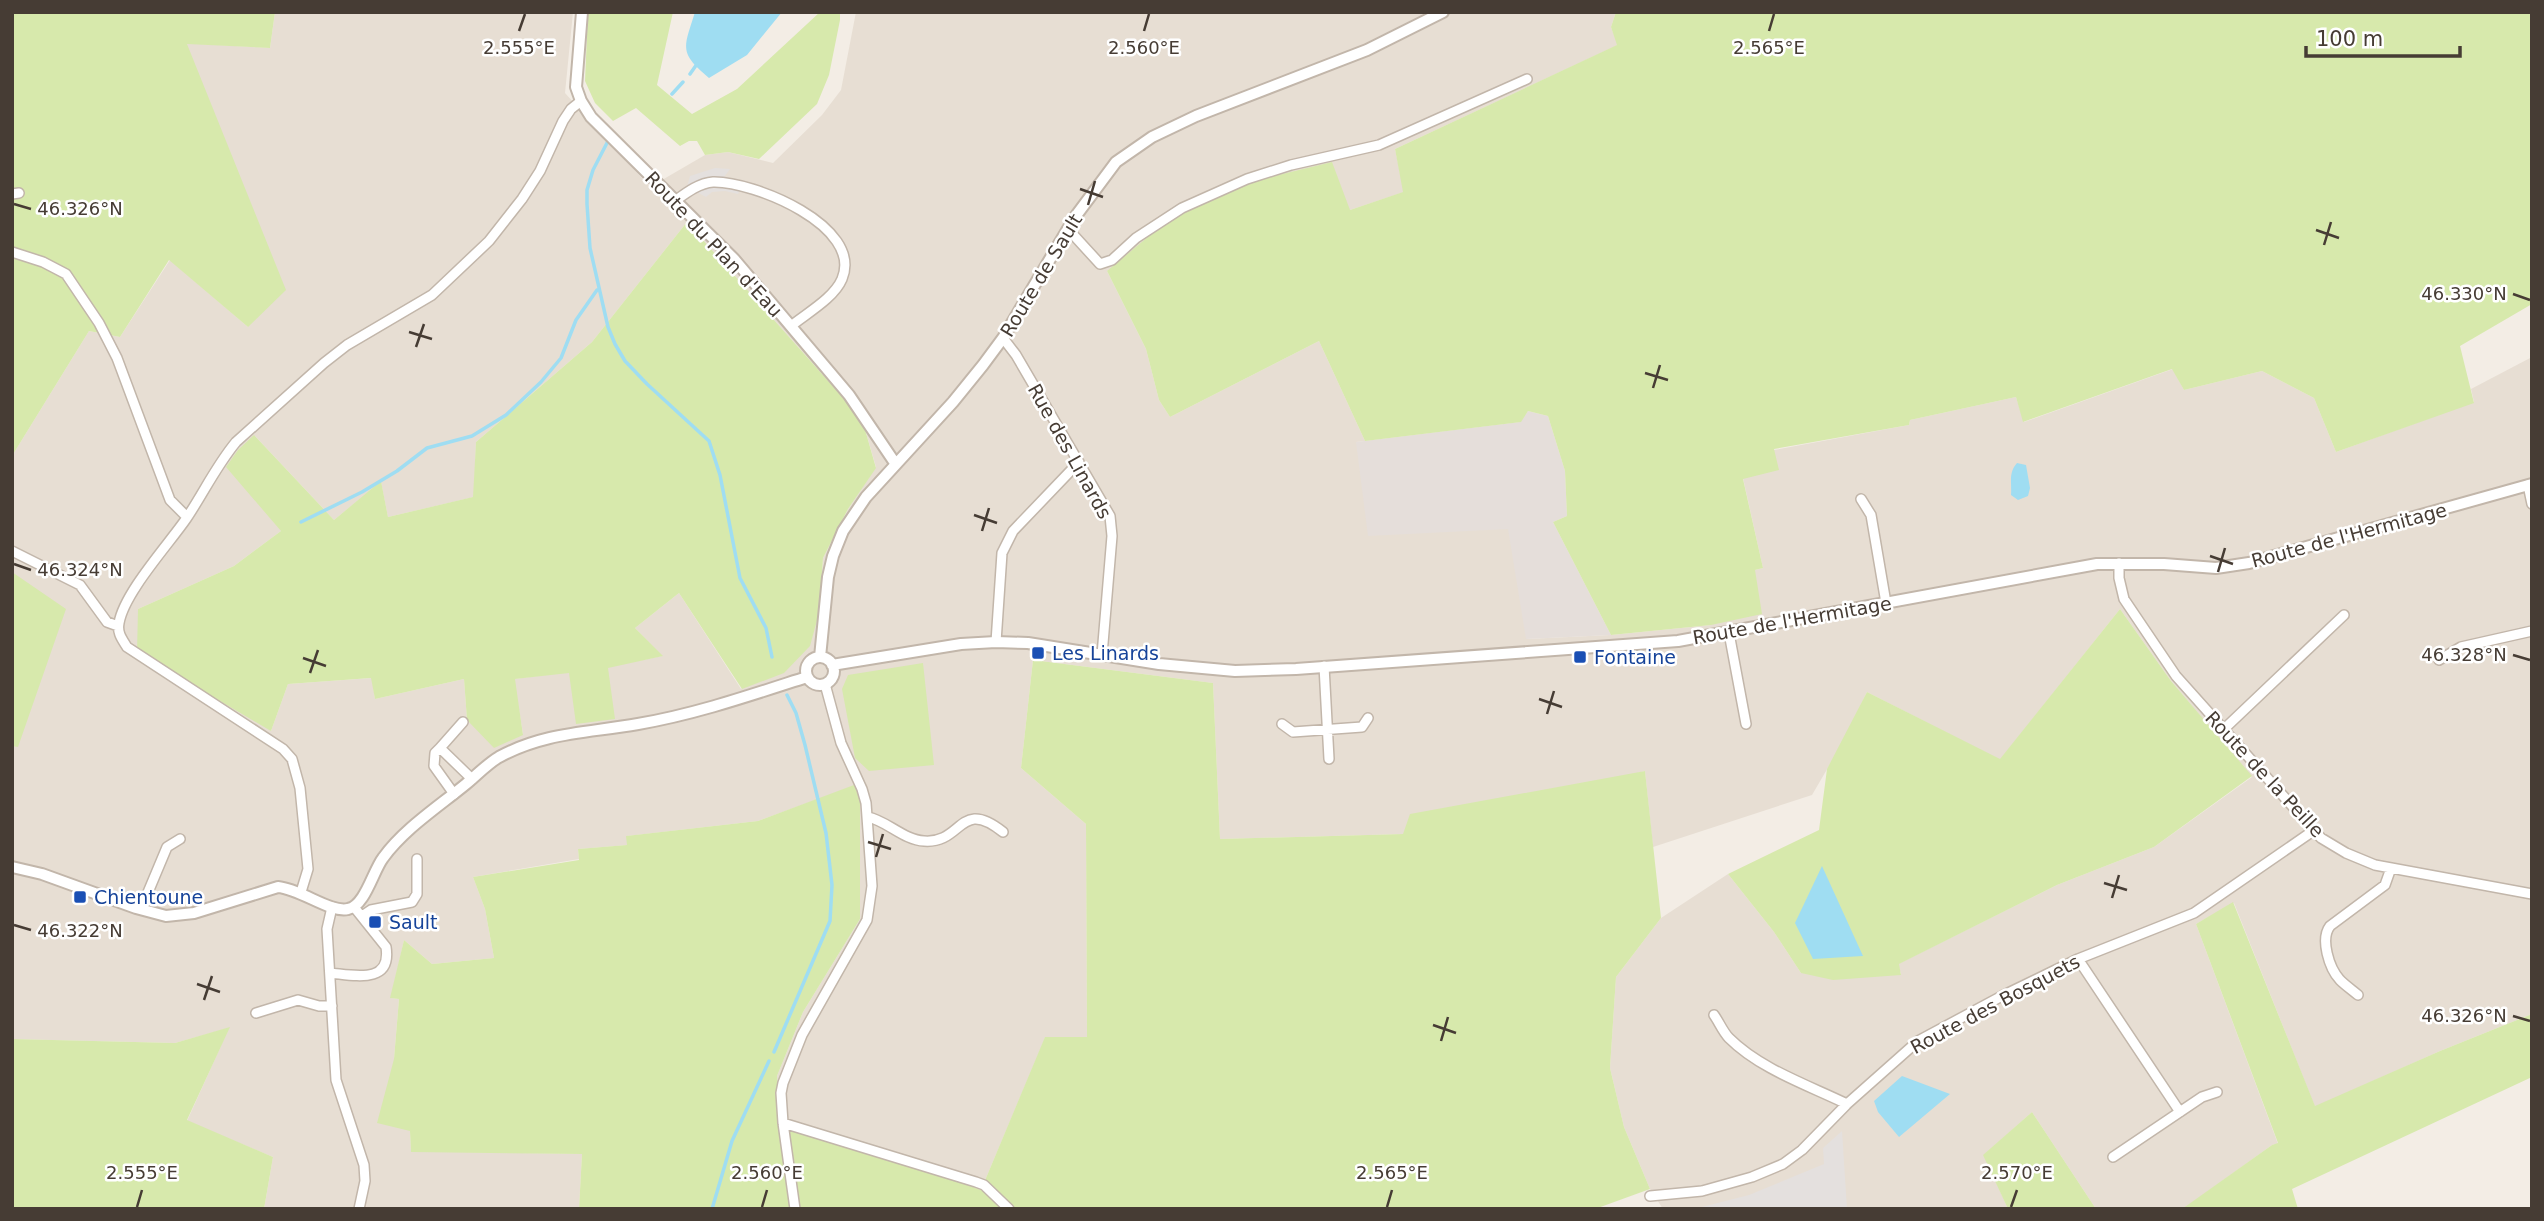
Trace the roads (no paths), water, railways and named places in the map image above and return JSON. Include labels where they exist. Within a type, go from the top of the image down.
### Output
[{"type":"street","points":[[302,892],[308,869],[300,788],[292,760],[283,749],[127,647],[120,637],[118,626],[124,608],[137,587],[236,442],[347,345],[432,295],[489,241],[522,199],[540,171],[563,121],[571,109],[581,102],[576,87],[582,12]]},
{"type":"street","name":"Route de Sault","points":[[820,657],[828,578],[843,531],[866,497],[953,402],[1003,338],[1068,229],[1116,162],[1152,137],[1196,116],[1367,50],[1443,12]]},
{"type":"street","points":[[1068,229],[1100,264],[1112,260],[1136,238],[1182,208],[1247,179],[1291,164],[1379,145],[1527,79]]},
{"type":"street","name":"Route du Plan d'Eau","points":[[581,102],[591,117],[734,259],[856,404],[895,463]]},
{"type":"street","points":[[675,201],[696,187],[710,182],[743,185],[816,220],[835,239],[846,260],[842,280],[828,297],[791,326]]},
{"type":"street","points":[[12,252],[43,262],[66,274],[99,323],[117,358],[170,500],[187,517]]},
{"type":"street","name":"Rue des Linards","points":[[1003,338],[1016,355],[1110,516],[1112,526],[1102,655]]},
{"type":"street","points":[[996,642],[1002,554],[1007,541],[1013,531],[1079,462]]},
{"type":"street","points":[[2530,485],[2532,505]]},
{"type":"street","name":"Route de l'Hermitage","points":[[832,665],[961,644],[996,642],[1028,643],[1159,664],[1235,671],[1678,640],[1729,633],[2063,569],[2119,563],[2216,568],[2249,563],[2530,485]]},
{"type":"street","points":[[1861,499],[1871,515],[1886,603]]},
{"type":"street","points":[[12,551],[80,584],[107,622],[118,626]]},
{"type":"street","name":"Route de la Peille","points":[[2119,563],[2124,599],[2176,676],[2313,831],[2346,853],[2375,865],[2532,894]]},
{"type":"street","points":[[2223,730],[2344,615]]},
{"type":"street","points":[[2439,660],[2461,647],[2532,631]]},
{"type":"street","points":[[1729,633],[1746,724]]},
{"type":"street","points":[[820,657],[832,665],[833,674],[825,684],[817,685],[807,677],[808,663],[820,657]]},
{"type":"street","points":[[1324,666],[1329,759]]},
{"type":"street","points":[[330,973],[372,976],[384,966],[386,947],[358,912],[360,901],[382,859],[404,836],[497,759],[540,740],[585,730],[638,724],[707,708],[807,677]]},
{"type":"street","points":[[795,1209],[783,1123],[783,1083],[802,1035],[867,920],[872,886],[868,817],[862,789],[841,743],[825,684]]},
{"type":"street","points":[[1282,724],[1293,732],[1362,727],[1368,719]]},
{"type":"street","points":[[454,794],[434,766],[435,753],[463,722]]},
{"type":"street","points":[[440,748],[472,779]]},
{"type":"street","points":[[868,817],[923,841],[942,837],[973,818],[989,821],[1003,832]]},
{"type":"street","name":"Route des Bosquets","points":[[1650,1196],[1702,1191],[1769,1172],[1802,1150],[1847,1104],[1918,1041],[2078,959],[2194,913],[2313,831]]},
{"type":"street","points":[[141,909],[167,847],[180,839]]},
{"type":"street","points":[[12,867],[42,874],[166,916],[194,913],[278,887],[302,892],[332,907],[358,912],[412,902],[417,894],[417,859]]},
{"type":"street","points":[[2358,995],[2338,978],[2326,947],[2326,932],[2330,926],[2385,885],[2391,868]]},
{"type":"street","points":[[332,907],[327,929],[336,1080],[363,1165],[365,1181],[359,1209]]},
{"type":"street","points":[[2078,959],[2180,1112]]},
{"type":"street","points":[[256,1013],[298,1000],[319,1006],[332,1006]]},
{"type":"street","points":[[1714,1015],[1728,1037],[1752,1055],[1774,1069],[1847,1104]]},
{"type":"street","points":[[2113,1157],[2202,1097],[2217,1092]]},
{"type":"street","points":[[783,1123],[984,1185],[1009,1209]]},
{"type":"water","points":[[695,12],[782,12],[747,55],[709,78],[692,62],[686,49]]},
{"type":"water","points":[[2017,463],[2026,465],[2030,488],[2028,496],[2018,500],[2011,495],[2011,474]]},
{"type":"water","points":[[1822,866],[1863,956],[1813,959],[1795,923]]},
{"type":"water","points":[[1902,1076],[1950,1094],[1899,1137],[1878,1112],[1874,1101]]},
{"type":"waterway","points":[[690,74],[697,64]]},
{"type":"waterway","points":[[672,94],[683,82]]},
{"type":"waterway","points":[[608,141],[593,170],[587,190],[590,248],[608,327],[625,361],[709,441],[720,475],[740,578],[766,628],[772,657]]},
{"type":"waterway","points":[[301,522],[362,492],[397,471],[427,448],[472,436],[506,415],[541,382],[561,358],[576,320],[597,290]]},
{"type":"waterway","points":[[774,1052],[830,921],[832,885],[826,833],[796,713],[787,695]]},
{"type":"waterway","points":[[712,1209],[732,1141],[769,1061]]},
{"type":"place","name":"Les Linards","points":[[1038,653]]},
{"type":"place","name":"Fontaine","points":[[1580,657]]},
{"type":"place","name":"Chientoune","points":[[80,897]]},
{"type":"place","name":"Sault","points":[[375,922]]}]
